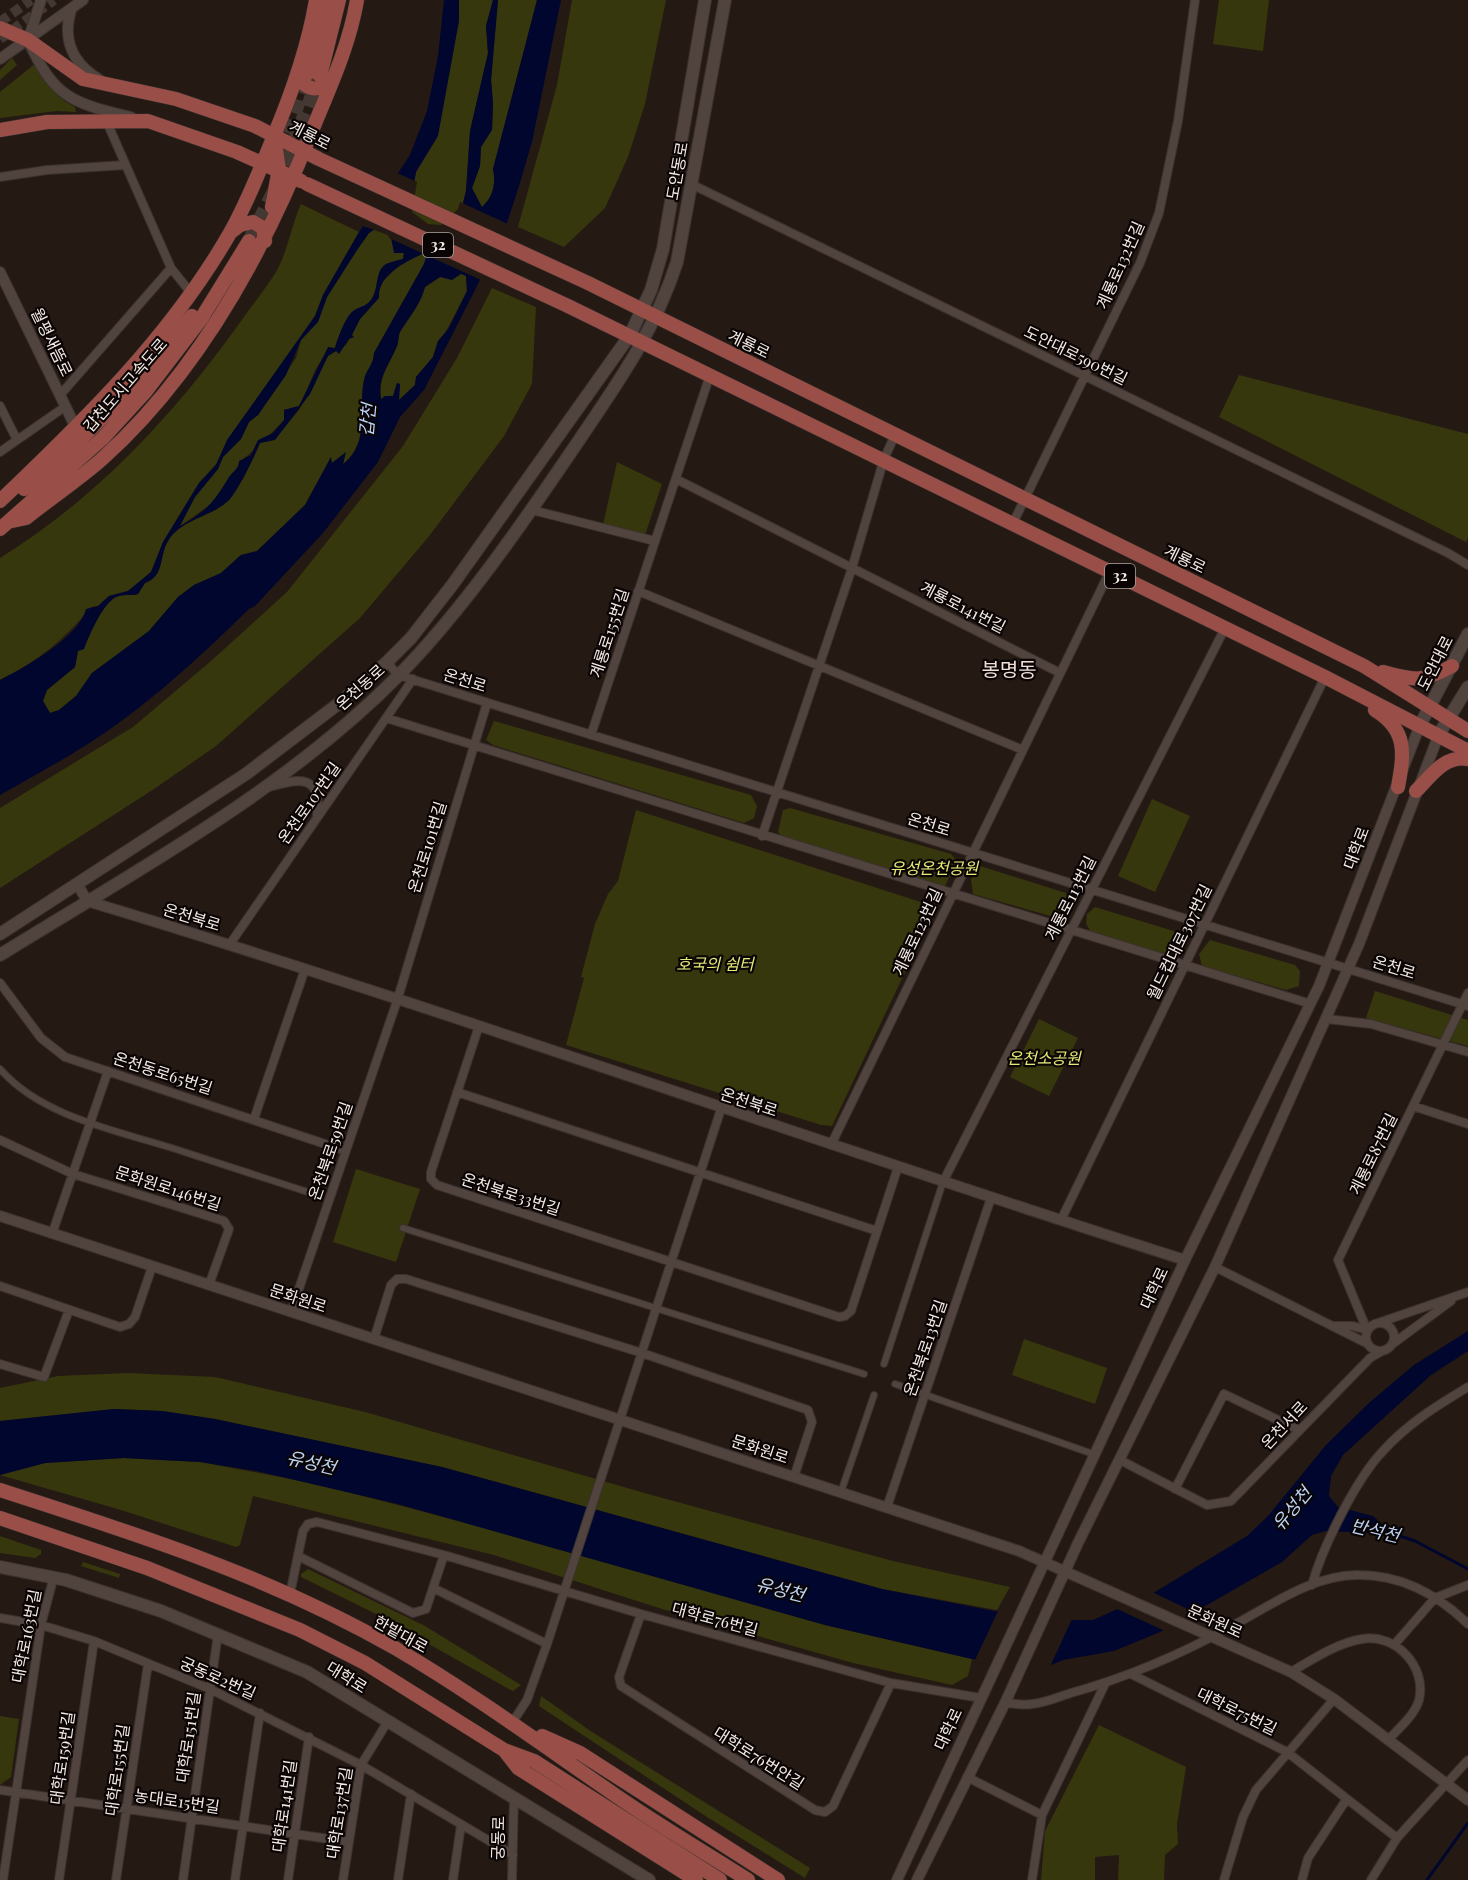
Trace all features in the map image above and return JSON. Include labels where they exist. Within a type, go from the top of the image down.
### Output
[{"type":"main road","points":[[310,71],[316,0]]},
{"type":"main road","points":[[0,503],[125,376],[191,293],[240,237],[274,136],[310,71],[329,0]]},
{"type":"main road","points":[[336,72],[322,88],[311,89],[305,85],[339,0]]},
{"type":"main road","points":[[6,525],[26,518],[102,459],[153,405],[207,336],[265,241],[336,72],[357,0]]},
{"type":"main road","name":"도안동로","points":[[630,335],[656,276],[663,249],[705,0]]},
{"type":"main road","name":"도안동로","points":[[644,342],[666,297],[677,262],[725,0]]},
{"type":"main road","name":"계룡로","points":[[0,28],[28,40],[83,79],[176,99],[242,121],[580,280],[1364,666],[1468,730]]},
{"type":"main road","points":[[0,129],[47,122],[148,121],[292,177]]},
{"type":"main road","points":[[265,241],[279,169],[274,136]]},
{"type":"main road","name":"32","points":[[292,177],[630,335],[1325,677],[1468,751]]},
{"type":"main road","points":[[240,237],[240,225],[253,222],[263,228],[265,241]]},
{"type":"main road","name":"갑천도시고속도로","points":[[0,503],[62,459],[140,381],[201,306],[240,237]]},
{"type":"main road","name":"갑천도시고속도로","points":[[6,525],[103,438],[146,391],[201,319],[240,237]]},
{"type":"main road","name":"온천동로","points":[[0,934],[246,774],[342,701],[387,662],[411,638],[466,566],[630,335]]},
{"type":"main road","name":"온천동로","points":[[0,955],[266,788],[360,711],[398,675],[442,625],[532,510],[644,342]]},
{"type":"main road","name":"도안대로","points":[[1431,707],[1468,634]]},
{"type":"main road","points":[[1364,666],[1418,680],[1433,677],[1452,666]]},
{"type":"main road","points":[[1439,734],[1468,687]]},
{"type":"main road","points":[[1356,693],[1394,724],[1403,759],[1398,787]]},
{"type":"main road","name":"대학로","points":[[1420,725],[1431,707]]},
{"type":"main road","points":[[1416,791],[1441,764],[1452,759],[1468,759]]},
{"type":"main road","name":"한밭대로","points":[[7,1492],[170,1544],[290,1594],[394,1648],[512,1723],[620,1798],[747,1880]]},
{"type":"main road","points":[[0,1518],[147,1568],[300,1630],[365,1664],[504,1750],[534,1761],[720,1880]]},
{"type":"main road","name":"대학로","points":[[0,1567],[54,1576],[161,1611],[307,1672],[649,1880]]},
{"type":"main road","points":[[512,1723],[580,1753],[778,1880]]},
{"type":"main road","points":[[504,1750],[518,1768],[696,1880]]},
{"type":"street","points":[[41,0],[28,40],[43,71],[58,91],[81,105],[148,121]]},
{"type":"street","points":[[0,59],[83,0]]},
{"type":"street","name":"계룡로132번길","points":[[1013,524],[1140,263],[1159,213],[1176,132],[1195,0]]},
{"type":"street","points":[[71,10],[67,33],[76,62],[88,73],[110,86]]},
{"type":"street","points":[[106,120],[171,268],[191,293]]},
{"type":"street","points":[[0,177],[46,170],[125,165]]},
{"type":"street","name":"도안대로590번길","points":[[691,184],[1448,553]]},
{"type":"street","points":[[61,394],[171,268]]},
{"type":"street","name":"월평새뜸로","points":[[0,272],[3,288],[61,394],[75,426]]},
{"type":"street","name":"계룡로155번길","points":[[591,735],[710,375]]},
{"type":"street","points":[[0,406],[17,440]]},
{"type":"street","points":[[0,452],[66,406]]},
{"type":"street","points":[[762,836],[852,568],[884,459],[895,435]]},
{"type":"street","name":"계룡로141번길","points":[[676,479],[1060,674]]},
{"type":"street","points":[[532,510],[655,541]]},
{"type":"street","points":[[1448,553],[1468,558]]},
{"type":"street","points":[[1448,553],[1468,566]]},
{"type":"street","name":"계룡로123번길","points":[[831,1145],[951,894],[1110,571]]},
{"type":"street","points":[[638,591],[1023,750]]},
{"type":"street","name":"계룡로113번길","points":[[943,1182],[1225,628]]},
{"type":"street","points":[[387,662],[398,675]]},
{"type":"street","name":"온천로","points":[[398,675],[1465,1005]]},
{"type":"street","name":"월드컵대로307번길","points":[[1060,1220],[1325,677]]},
{"type":"street","name":"온천로107번길","points":[[231,944],[412,680]]},
{"type":"street","name":"온천로101번길","points":[[397,1000],[487,703]]},
{"type":"street","points":[[387,718],[473,747],[1311,1004]]},
{"type":"street","name":"대학로","points":[[897,1880],[1185,1260],[1311,1004],[1398,787],[1420,725]]},
{"type":"street","points":[[917,1880],[1005,1703],[1065,1570],[1215,1267],[1327,1019],[1439,734]]},
{"type":"street","points":[[266,788],[295,779],[307,782],[314,787],[318,798],[316,819]]},
{"type":"street","points":[[78,885],[87,901]]},
{"type":"street","name":"온천북로","points":[[87,901],[231,944],[721,1109],[1185,1260]]},
{"type":"street","points":[[254,1119],[305,969]]},
{"type":"street","name":"온천동로65번길","points":[[0,983],[29,1023],[54,1050],[65,1057],[346,1151]]},
{"type":"street","name":"계룡로87번길","points":[[1367,1330],[1338,1260],[1443,1045],[1465,1005],[1468,993]]},
{"type":"street","name":"온천북로59번길","points":[[291,1312],[397,1000]]},
{"type":"street","points":[[1327,1019],[1371,1024],[1468,1052]]},
{"type":"street","name":"온천북로33번길","points":[[479,1026],[431,1172],[430,1179],[437,1185],[838,1317],[845,1316],[850,1311],[897,1167]]},
{"type":"street","points":[[0,1069],[10,1080],[38,1100],[91,1123],[320,1196]]},
{"type":"street","points":[[52,1234],[108,1071]]},
{"type":"street","points":[[458,1092],[877,1231]]},
{"type":"street","points":[[1413,1106],[1468,1124]]},
{"type":"street","points":[[512,1723],[527,1700],[547,1644],[721,1109]]},
{"type":"street","name":"문화원로146번길","points":[[0,1140],[73,1174],[224,1221],[229,1230],[209,1285]]},
{"type":"street","points":[[884,1364],[943,1182]]},
{"type":"street","name":"온천북로13번길","points":[[887,1507],[991,1198]]},
{"type":"street","name":"문화원로","points":[[0,1216],[794,1476],[1045,1562],[1291,1671],[1334,1699],[1464,1797]]},
{"type":"street","points":[[403,1228],[657,1306],[864,1374]]},
{"type":"street","points":[[0,1286],[120,1327],[129,1324],[135,1317],[152,1266]]},
{"type":"street","points":[[1215,1267],[1335,1326],[1348,1336],[1369,1346],[1388,1347],[1394,1336],[1391,1328],[1378,1323]]},
{"type":"street","points":[[374,1339],[391,1285],[397,1279],[406,1279],[642,1353],[808,1410],[812,1422],[794,1476]]},
{"type":"street","points":[[1335,1326],[1353,1326],[1367,1330],[1378,1323],[1468,1292]]},
{"type":"street","name":"온천서로","points":[[1175,1489],[1207,1504],[1216,1505],[1231,1501],[1370,1358],[1456,1298]]},
{"type":"street","points":[[0,1364],[44,1377],[69,1310]]},
{"type":"street","points":[[1367,1330],[1370,1358]]},
{"type":"street","points":[[895,1384],[1094,1454]]},
{"type":"street","points":[[1312,1586],[1318,1565],[1359,1485],[1382,1451],[1426,1412],[1468,1387]]},
{"type":"street","points":[[1119,1460],[1175,1489],[1224,1394],[1299,1430]]},
{"type":"street","points":[[841,1492],[874,1395]]},
{"type":"street","name":"대학로76번길","points":[[290,1594],[303,1531],[308,1524],[317,1522],[444,1555],[564,1592],[891,1683],[981,1698]]},
{"type":"street","points":[[298,1556],[413,1613],[426,1609],[444,1555]]},
{"type":"street","points":[[1005,1703],[1032,1704],[1105,1684],[1213,1636],[1312,1586],[1336,1577],[1358,1574],[1385,1577],[1413,1585],[1435,1598],[1468,1624]]},
{"type":"street","name":"대학로163번길","points":[[3,1880],[4,1842],[16,1792],[41,1625],[54,1576]]},
{"type":"street","points":[[1394,1644],[1435,1598],[1468,1585]]},
{"type":"street","points":[[433,1588],[547,1644]]},
{"type":"street","name":"대학로76번안길","points":[[641,1614],[619,1677],[621,1686],[814,1810],[825,1812],[833,1806],[891,1683]]},
{"type":"street","name":"궁동로2번길","points":[[0,1618],[41,1625],[94,1641],[210,1689],[361,1765],[513,1855]]},
{"type":"street","name":"대학로151번길","points":[[183,1880],[218,1634]]},
{"type":"street","points":[[1291,1671],[1333,1648],[1355,1641],[1375,1638],[1394,1644],[1413,1662],[1420,1684],[1419,1700],[1413,1711],[1388,1740]]},
{"type":"street","name":"대학로159번길","points":[[59,1880],[94,1641]]},
{"type":"street","name":"대학로155번길","points":[[116,1880],[148,1664]]},
{"type":"street","name":"대학로75번길","points":[[1131,1674],[1287,1752],[1397,1838]]},
{"type":"street","points":[[1032,1880],[1042,1815],[1105,1684]]},
{"type":"street","points":[[1224,1880],[1243,1817],[1256,1790],[1334,1699]]},
{"type":"street","points":[[235,1880],[260,1713]]},
{"type":"street","name":"대학로137번길","points":[[343,1880],[361,1765],[388,1721]]},
{"type":"street","name":"대학로141번길","points":[[288,1880],[309,1737]]},
{"type":"street","points":[[1371,1880],[1397,1838],[1468,1760]]},
{"type":"street","points":[[967,1777],[1042,1815]]},
{"type":"street","name":"농대로15번길","points":[[0,1790],[349,1842]]},
{"type":"street","points":[[398,1880],[411,1794]]},
{"type":"street","name":"궁동로","points":[[512,1880],[514,1796]]},
{"type":"street","points":[[1302,1880],[1308,1858],[1346,1800]]},
{"type":"street","points":[[453,1880],[461,1825]]},
{"type":"green space","points":[[459,0],[493,0],[486,26],[488,53],[470,131],[466,191],[461,211],[442,229],[427,227],[409,214],[416,172],[459,21]]},
{"type":"green space","points":[[498,0],[537,0],[493,169],[493,190],[482,208],[472,188],[480,166],[481,147],[492,129],[491,80]]},
{"type":"green space","points":[[572,0],[666,0],[645,104],[628,157],[605,208],[564,247],[518,227],[557,85]]},
{"type":"green space","points":[[1219,0],[1269,0],[1263,51],[1213,44]]},
{"type":"green space","points":[[12,58],[17,65],[0,80],[0,70]]},
{"type":"green space","points":[[36,63],[52,89],[75,107],[76,112],[57,111],[0,118],[0,92]]},
{"type":"green space","points":[[301,204],[359,232],[323,295],[315,316],[228,440],[216,464],[199,483],[163,542],[151,572],[128,591],[109,596],[98,606],[91,607],[50,648],[0,680],[0,558],[68,510],[99,483],[158,425],[185,394],[276,272],[284,256]]},
{"type":"green space","points":[[378,227],[390,233],[395,248],[404,253],[403,259],[393,262],[382,272],[373,297],[345,328],[335,348],[322,359],[299,406],[284,410],[285,419],[244,458],[215,501],[179,527],[195,497],[218,469],[223,457],[241,439],[249,422],[258,415],[296,358],[301,340],[318,321],[327,297],[357,250],[369,233]]},
{"type":"green space","points":[[428,251],[424,264],[374,353],[365,376],[360,435],[352,455],[343,465],[345,453],[332,463],[330,459],[305,505],[257,551],[241,555],[221,573],[194,585],[178,597],[149,631],[92,673],[76,696],[59,710],[50,713],[43,701],[47,690],[75,667],[78,651],[84,649],[108,604],[119,596],[138,594],[145,583],[151,580],[159,570],[165,547],[174,534],[229,500],[242,480],[260,443],[275,439],[299,410],[328,356],[346,345],[360,319],[369,309],[383,281],[402,263]]},
{"type":"green space","points":[[461,273],[466,276],[467,291],[443,337],[438,341],[433,357],[416,377],[415,385],[398,401],[400,384],[397,383],[393,396],[381,400],[382,378],[397,346],[400,332],[417,306],[425,287],[440,277]]},
{"type":"green space","points":[[492,288],[536,307],[532,384],[504,436],[430,535],[360,618],[216,746],[154,789],[0,888],[0,808],[133,727],[287,592],[403,446],[457,358]]},
{"type":"green space","points":[[1239,375],[1468,434],[1468,538],[1466,542],[1219,417]]},
{"type":"green space","points":[[617,462],[662,484],[645,535],[603,525]]},
{"type":"green space","points":[[494,721],[751,795],[757,806],[754,818],[744,823],[493,745],[486,740]]},
{"type":"green space","points":[[1152,799],[1190,816],[1155,892],[1118,876]]},
{"type":"green space","name":"유성온천공원","points":[[790,808],[951,854],[957,861],[943,890],[783,838],[778,832],[783,810]]},
{"type":"green space","name":"호국의 쉼터","points":[[636,810],[936,907],[832,1126],[821,1125],[566,1045],[584,978],[581,977],[595,924],[608,894],[618,881]]},
{"type":"green space","name":"유성온천공원","points":[[980,866],[1066,893],[1071,905],[1068,911],[1054,917],[973,894],[971,879]]},
{"type":"green space","points":[[1095,907],[1180,933],[1177,947],[1167,956],[1091,933],[1086,923],[1087,914]]},
{"type":"green space","points":[[1210,940],[1295,965],[1300,971],[1299,986],[1286,990],[1202,966],[1199,954]]},
{"type":"green space","points":[[1375,991],[1468,1020],[1468,1046],[1366,1018]]},
{"type":"green space","name":"온천소공원","points":[[1039,1019],[1078,1038],[1049,1096],[1010,1077]]},
{"type":"green space","points":[[356,1169],[420,1189],[396,1262],[333,1242]]},
{"type":"green space","points":[[1024,1339],[1107,1368],[1095,1404],[1012,1375]]},
{"type":"green space","points":[[128,1373],[215,1377],[365,1412],[648,1494],[893,1561],[1010,1587],[997,1610],[882,1589],[442,1467],[215,1419],[162,1411],[114,1409],[0,1421],[0,1388],[58,1376]]},
{"type":"green space","points":[[124,1458],[200,1462],[313,1483],[482,1527],[825,1625],[972,1659],[968,1676],[952,1685],[853,1663],[662,1609],[494,1555],[253,1496],[240,1545],[236,1547],[121,1510],[0,1475],[45,1463]]},
{"type":"green space","points":[[0,1536],[41,1550],[41,1554],[35,1558],[0,1553]]},
{"type":"green space","points":[[83,1562],[120,1574],[119,1578],[81,1566]]},
{"type":"green space","points":[[308,1569],[425,1626],[521,1685],[513,1691],[372,1612],[301,1577],[301,1574]]},
{"type":"green space","points":[[541,1696],[592,1732],[810,1868],[805,1878],[707,1817],[539,1706]]},
{"type":"green space","points":[[0,1716],[19,1719],[11,1777],[0,1785]]},
{"type":"green space","points":[[1099,1725],[1186,1767],[1177,1824],[1178,1844],[1165,1855],[1164,1880],[1118,1880],[1119,1855],[1095,1857],[1095,1880],[1041,1880],[1045,1831]]},
{"type":"water","name":"갑천","points":[[444,0],[459,0],[459,21],[438,136],[416,172],[409,213],[427,227],[442,229],[461,211],[466,191],[470,131],[488,53],[486,26],[493,0],[498,0],[491,80],[492,130],[481,147],[480,166],[472,188],[482,207],[493,190],[493,169],[537,0],[561,0],[532,142],[505,229],[424,390],[400,417],[378,462],[323,533],[255,606],[128,716],[73,753],[0,795],[0,680],[37,659],[63,640],[74,630],[86,609],[98,606],[109,596],[128,591],[151,572],[163,542],[199,483],[216,465],[227,440],[315,316],[323,295],[359,232],[410,155],[427,111],[438,56]],"holes":[[[378,227],[390,233],[394,253],[404,253],[403,259],[383,267],[372,299],[353,311],[335,348],[328,347],[299,406],[284,410],[284,420],[273,433],[258,440],[251,455],[239,461],[237,468],[209,506],[180,526],[195,497],[218,469],[223,457],[241,439],[249,422],[258,415],[286,375],[301,340],[318,322],[327,297],[369,233]],[[428,251],[424,264],[374,353],[365,376],[362,425],[352,456],[343,464],[346,452],[332,463],[331,457],[305,505],[257,551],[241,555],[221,573],[194,585],[178,597],[149,631],[92,673],[76,696],[59,710],[50,713],[43,701],[47,690],[75,667],[78,651],[84,649],[108,604],[119,596],[138,594],[145,583],[151,580],[159,570],[165,547],[173,534],[229,500],[242,480],[260,443],[275,440],[310,394],[328,356],[336,351],[339,354],[349,339],[354,337],[352,335],[360,319],[379,298],[384,281],[389,274],[404,263]],[[461,274],[466,276],[467,291],[449,328],[438,341],[433,357],[416,377],[415,385],[399,400],[400,384],[397,383],[393,396],[385,396],[381,399],[380,391],[384,372],[398,344],[400,332],[425,287],[440,277],[452,280]]]},
{"type":"water","name":"유성천","points":[[1468,1331],[1468,1351],[1431,1375],[1343,1455],[1331,1476],[1329,1496],[1338,1507],[1373,1516],[1393,1534],[1326,1531],[1312,1535],[1282,1562],[1160,1632],[1114,1651],[1063,1660],[1041,1669],[972,1659],[825,1625],[398,1504],[256,1471],[200,1462],[124,1458],[45,1463],[0,1475],[0,1421],[114,1409],[162,1411],[215,1419],[442,1467],[882,1589],[994,1611],[1070,1620],[1093,1620],[1155,1592],[1247,1536],[1268,1516],[1326,1445],[1370,1402],[1414,1365]]},
{"type":"pier","points":[[395,172],[417,182],[412,212],[428,224],[441,225],[458,209],[460,202],[510,225],[483,281],[389,238],[388,235],[360,225]]},
{"type":"pier","points":[[1150,1591],[1198,1614],[1167,1632],[1115,1608]]},
{"type":"pier","points":[[999,1609],[1073,1617],[1049,1669],[1041,1672],[974,1662]]},
{"type":"waterway","name":"반석천","points":[[1391,1533],[1415,1541],[1468,1569]]},
{"type":"waterway","name":"반석천","points":[[1427,1880],[1468,1823]]},
{"type":"tunnel","points":[[0,22],[31,0]]},
{"type":"tunnel","points":[[0,39],[54,0]]},
{"type":"tunnel","points":[[281,153],[308,75]]},
{"type":"tunnel","points":[[249,241],[277,185],[319,78]]},
{"type":"district","name":"봉명동","points":[[1009,670]]}]
